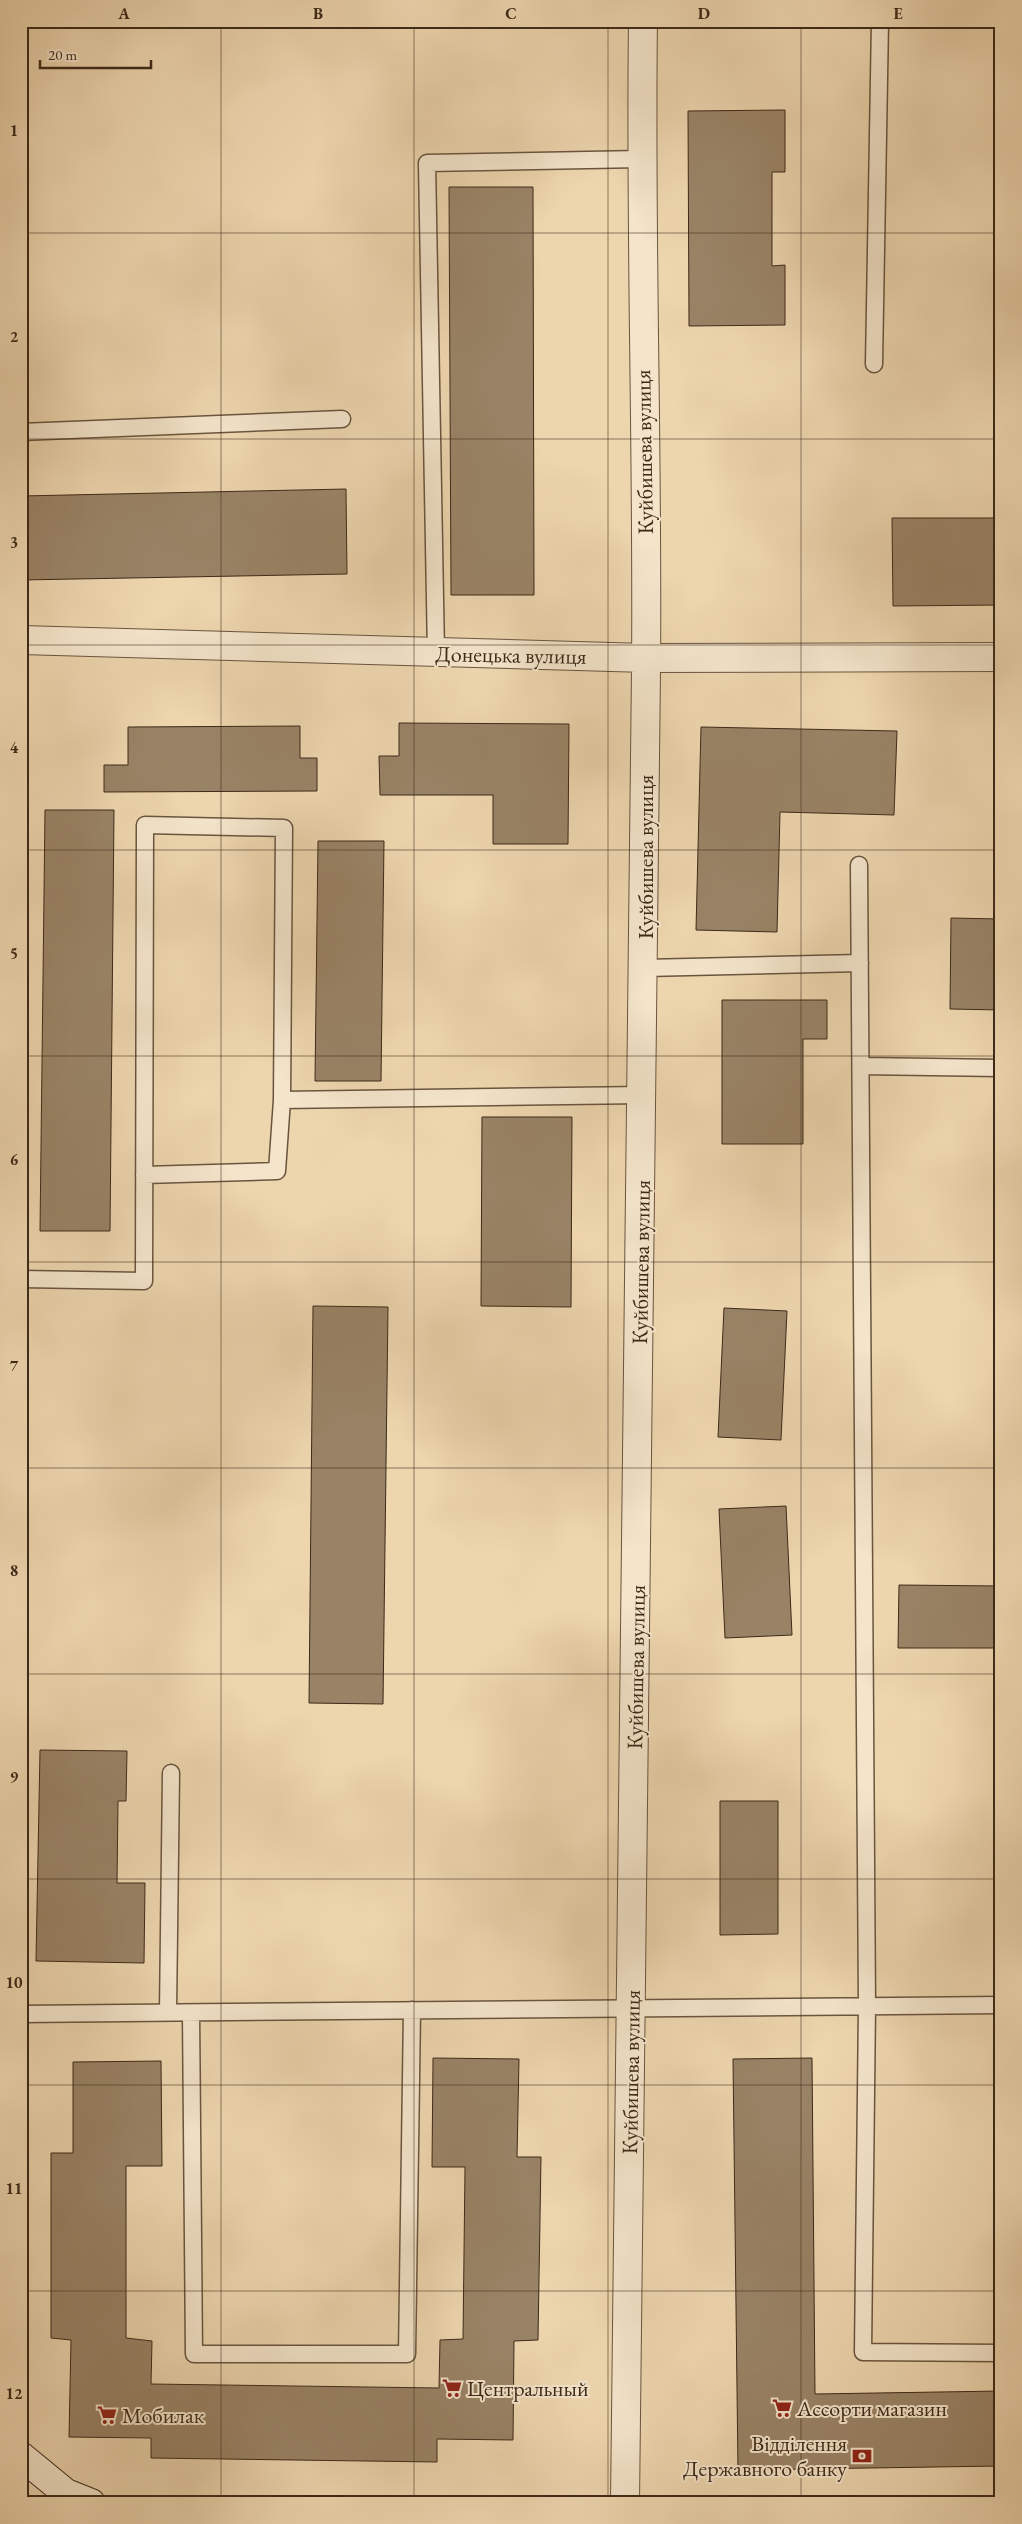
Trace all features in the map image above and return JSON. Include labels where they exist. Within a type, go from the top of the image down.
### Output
[{"type":"street","name":"Куйбишева вулиця","points":[[625,2503],[644,968],[646,658],[641,159],[643,21]]},
{"type":"street","name":"Донецька вулиця","points":[[21,640],[436,654],[646,658],[1001,658]]},
{"type":"street","points":[[21,2456],[66,2494],[92,2503]]},
{"type":"lane","points":[[874,364],[880,21]]},
{"type":"lane","points":[[436,654],[427,163],[641,159]]},
{"type":"lane","points":[[21,432],[342,419]]},
{"type":"lane","points":[[21,1279],[144,1281],[144,1175],[145,825],[284,828],[282,1100],[277,1171],[144,1175]]},
{"type":"lane","points":[[859,864],[867,2006],[863,2352],[1001,2353]]},
{"type":"lane","points":[[644,968],[860,963]]},
{"type":"lane","points":[[861,1066],[1001,1068]]},
{"type":"lane","points":[[282,1100],[643,1095]]},
{"type":"lane","points":[[168,2012],[171,1773]]},
{"type":"lane","points":[[21,2014],[1001,2005]]},
{"type":"lane","points":[[190,2013],[194,2354],[407,2354],[412,2010]]},
{"type":"building","points":[[785,110],[785,172],[772,172],[772,266],[785,265],[785,325],[689,326],[688,111]]},
{"type":"building","points":[[449,187],[533,187],[534,595],[451,595]]},
{"type":"building","points":[[346,489],[347,574],[21,580],[21,496]]},
{"type":"building","points":[[892,518],[1001,518],[1001,605],[893,606]]},
{"type":"building","points":[[399,723],[569,724],[568,844],[493,844],[493,795],[380,795],[379,756],[399,756]]},
{"type":"building","points":[[300,726],[300,758],[317,758],[317,791],[104,792],[104,765],[128,765],[128,727]]},
{"type":"building","points":[[701,727],[897,731],[894,815],[780,812],[777,932],[696,930]]},
{"type":"building","points":[[45,810],[114,810],[110,1231],[40,1231]]},
{"type":"building","points":[[318,841],[384,841],[381,1081],[315,1081]]},
{"type":"building","points":[[951,918],[1001,919],[1001,1010],[950,1009]]},
{"type":"building","points":[[722,1000],[827,1000],[827,1039],[803,1039],[803,1144],[722,1144]]},
{"type":"building","points":[[482,1117],[572,1117],[571,1307],[481,1306]]},
{"type":"building","points":[[313,1306],[388,1307],[383,1704],[309,1703]]},
{"type":"building","points":[[724,1308],[787,1311],[781,1440],[718,1437]]},
{"type":"building","points":[[786,1506],[792,1635],[725,1638],[719,1509]]},
{"type":"building","points":[[899,1585],[1001,1586],[1001,1648],[898,1648]]},
{"type":"building","points":[[40,1750],[127,1751],[126,1801],[118,1801],[117,1883],[145,1883],[144,1963],[36,1961]]},
{"type":"building","points":[[720,1801],[778,1801],[778,1934],[720,1935]]},
{"type":"building","points":[[433,2058],[519,2059],[517,2157],[541,2157],[538,2340],[514,2341],[513,2440],[437,2439],[437,2462],[151,2458],[151,2438],[69,2437],[71,2340],[51,2338],[51,2153],[73,2153],[73,2062],[161,2061],[162,2166],[126,2166],[126,2338],[152,2341],[151,2384],[439,2388],[440,2340],[463,2339],[465,2167],[432,2167]]},
{"type":"building","points":[[812,2058],[815,2394],[1001,2391],[1001,2466],[738,2470],[733,2059]]},
{"type":"place","name":"Центральный","points":[[452,2388]]},
{"type":"place","name":"Ассорти магазин","points":[[782,2408]]},
{"type":"place","name":"Мобилак","points":[[107,2415]]},
{"type":"place","name":"Відділення Державного банку","points":[[862,2456]]}]
